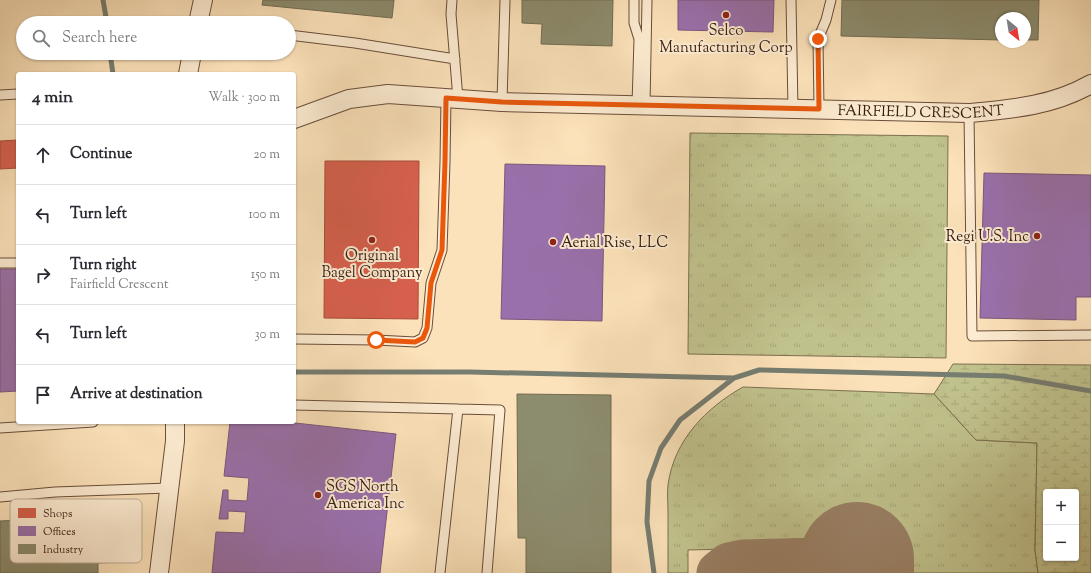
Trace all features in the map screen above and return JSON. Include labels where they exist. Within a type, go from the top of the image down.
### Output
[{"type":"street","points":[[200,16],[203,0]]},
{"type":"street","points":[[188,72],[191,60]]},
{"type":"street","name":"FAIRFIELD CRESCENT","points":[[296,118],[349,99],[388,94],[502,102],[969,113],[1018,108],[1040,104],[1061,98],[1091,84]]},
{"type":"street","points":[[159,573],[175,441],[175,424]]},
{"type":"lane","points":[[296,339],[415,342],[423,338],[427,328],[431,283],[442,250],[445,162],[455,59],[451,14],[452,0]]},
{"type":"lane","points":[[502,102],[505,0]]},
{"type":"lane","points":[[634,0],[634,23],[639,39],[641,105]]},
{"type":"lane","points":[[641,105],[647,0]]},
{"type":"lane","points":[[791,0],[793,109]]},
{"type":"lane","points":[[819,109],[818,39],[826,20],[831,0]]},
{"type":"lane","points":[[296,36],[355,43],[455,59]]},
{"type":"lane","points":[[0,94],[16,94]]},
{"type":"lane","points":[[969,113],[972,336],[1091,335]]},
{"type":"lane","points":[[0,263],[16,263]]},
{"type":"lane","points":[[296,404],[500,410],[487,573]]},
{"type":"lane","points":[[440,573],[458,409]]},
{"type":"lane","points":[[0,428],[72,424]]},
{"type":"lane","points":[[0,497],[55,492],[169,488]]},
{"type":"green space","points":[[690,133],[948,136],[946,358],[688,354]]},
{"type":"green space","points":[[953,364],[1091,365],[1091,573],[1038,573],[1035,550],[1037,443],[976,440],[934,394]]},
{"type":"green space","points":[[743,387],[934,394],[976,440],[1037,443],[1035,550],[1038,573],[890,573],[889,545],[688,550],[688,573],[668,573],[668,485],[671,469],[677,454],[694,427],[705,415],[729,395]]},
{"type":"building: Shops","points":[[16,140],[16,168],[0,169],[0,141]]},
{"type":"building: Shops","name":"Original Bagel Company","points":[[325,161],[419,161],[418,319],[324,318]]},
{"type":"building: Offices","name":"Selco Manufacturing Corp","points":[[678,0],[774,0],[773,32],[678,30]]},
{"type":"building: Offices","name":"Aerial Rise, LLC","points":[[505,164],[605,166],[602,321],[501,319]]},
{"type":"building: Offices","name":"Regi U.S. Inc","points":[[984,173],[1091,175],[1091,297],[1076,297],[1076,320],[980,318]]},
{"type":"building: Offices","points":[[0,269],[16,269],[16,391],[0,392]]},
{"type":"building: Offices","name":"SGS North America Inc","points":[[296,423],[396,434],[380,573],[212,573],[216,532],[244,533],[246,512],[228,511],[228,519],[219,519],[223,490],[228,490],[228,500],[247,501],[249,478],[224,476],[230,424]]},
{"type":"building: Industry","points":[[263,0],[394,0],[392,18],[262,5]]},
{"type":"building: Industry","points":[[522,0],[613,0],[612,46],[541,44],[542,24],[522,23]]},
{"type":"building: Industry","points":[[842,0],[1039,0],[1038,40],[1031,40],[1031,12],[995,12],[995,40],[841,36]]},
{"type":"building: Industry","points":[[517,394],[611,395],[611,573],[526,573],[526,538],[518,538]]},
{"type":"building: Industry","points":[[10,520],[10,563],[98,563],[98,573],[0,573],[0,521]]},
{"type":"waterway","points":[[103,0],[106,16]]},
{"type":"waterway","points":[[111,60],[113,72]]},
{"type":"waterway","points":[[654,573],[647,522],[649,481],[661,448],[680,420],[734,378],[759,370],[1004,376],[1091,391]]},
{"type":"waterway","points":[[296,372],[470,372],[734,378]]},
{"type":"taxiway","points":[[719,573],[729,565],[743,562],[857,559]]},
{"type":"runway","points":[[857,559],[857,573]]},
{"type":"place","name":"Selco Manufacturing Corp","points":[[726,15]]},
{"type":"place","name":"Regi U.S. Inc","points":[[1037,236]]},
{"type":"place","name":"Original Bagel Company","points":[[372,240]]},
{"type":"place","name":"Aerial Rise, LLC","points":[[553,242]]},
{"type":"place","name":"SGS North America Inc","points":[[318,495]]},
{"type":"route","points":[[376,340],[415,342],[423,338],[427,328],[431,283],[442,250],[446,98],[502,102],[819,109],[818,39]]}]
